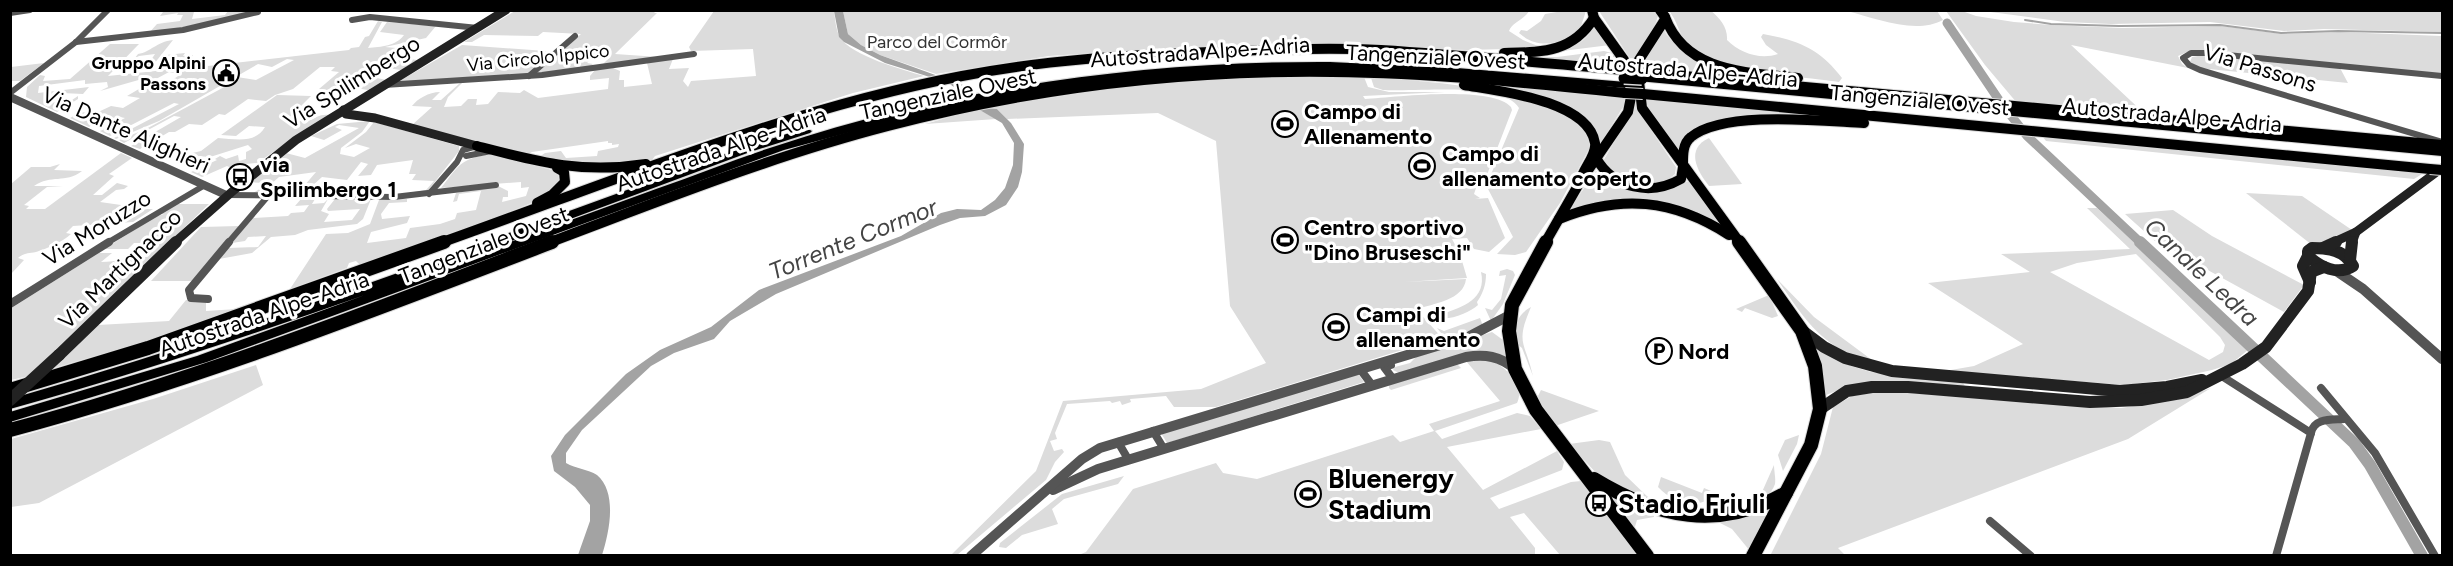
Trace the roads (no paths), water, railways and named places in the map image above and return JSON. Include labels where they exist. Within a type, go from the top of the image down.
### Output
[{"type":"highway","name":"Autostrada Alpe-Adria","points":[[10,402],[219,341],[781,148],[920,109],[1020,85],[1144,72],[1286,64],[1425,68],[1625,81],[2439,164]]},
{"type":"highway","name":"Autostrada Alpe-Adria","points":[[10,417],[213,356],[781,148]]},
{"type":"main road","name":"Via Spilimbergo","points":[[226,195],[264,163],[310,131],[506,10]]},
{"type":"main road","points":[[1411,52],[1521,52],[1555,49],[1576,41],[1588,29],[1593,14]]},
{"type":"main road","points":[[1593,14],[1627,62],[1631,98],[1628,112],[1580,182],[1522,284],[1510,315],[1509,341],[1515,369],[1536,410],[1647,555]]},
{"type":"main road","points":[[1663,14],[1672,35],[1680,45],[1716,63],[1764,73],[1924,97]]},
{"type":"main road","points":[[1663,14],[1637,63],[1640,102],[1683,168],[1802,331],[1818,345],[1867,367],[1973,379],[2120,391],[2167,387],[2220,375]]},
{"type":"main road","name":"Tangenziale Ovest","points":[[10,390],[148,348],[760,129],[844,103],[904,88],[1006,69],[1093,58],[1268,50],[1411,52],[1625,81]]},
{"type":"main road","points":[[1365,73],[1449,82],[1509,93],[1538,99],[1569,111],[1586,125],[1595,141],[1581,172],[1580,182]]},
{"type":"main road","name":"Tangenziale Ovest","points":[[10,430],[158,386],[387,304],[643,207],[781,148],[1034,95],[1205,75],[1365,73],[1625,81]]},
{"type":"main road","name":"Tangenziale Ovest","points":[[1642,83],[1924,97],[2013,119],[2442,144]]},
{"type":"main road","points":[[370,94],[363,107],[370,116]]},
{"type":"main road","points":[[343,110],[346,114],[370,116],[464,149],[477,146],[557,168],[598,171],[643,165],[694,153]]},
{"type":"main road","points":[[310,131],[337,122],[370,116]]},
{"type":"main road","points":[[1596,158],[1600,168],[1615,180],[1646,188],[1664,187],[1681,179],[1684,149],[1689,139],[1712,126],[1725,123],[1747,121],[1868,123],[1993,131],[2013,119]]},
{"type":"main road","points":[[2324,248],[2356,232],[2439,164]]},
{"type":"main road","points":[[488,227],[543,201],[558,190],[566,177],[557,168]]},
{"type":"main road","name":"Via Martignacco","points":[[10,402],[226,195]]},
{"type":"main road","points":[[1559,219],[1598,205],[1618,202],[1651,204],[1672,208],[1703,220],[1737,242]]},
{"type":"main road","points":[[2351,264],[2350,246],[2356,232]]},
{"type":"main road","points":[[2310,282],[2303,266],[2310,249],[2324,248],[2337,252],[2351,264]]},
{"type":"main road","points":[[2308,256],[2329,268]]},
{"type":"main road","points":[[1820,408],[1847,391],[1872,387],[1979,392],[2090,402],[2125,402],[2187,392],[2254,357],[2269,344],[2308,291],[2311,272],[2329,268],[2343,270],[2351,264]]},
{"type":"main road","points":[[1753,555],[1811,445],[1820,408],[1818,379],[1802,331]]},
{"type":"main road","points":[[1973,379],[1979,392]]},
{"type":"main road","points":[[1585,474],[1616,493],[1643,505],[1695,516],[1743,513],[1787,493]]},
{"type":"street","points":[[10,13],[30,10]]},
{"type":"street","points":[[11,98],[76,42],[108,10]]},
{"type":"street","points":[[76,42],[183,30],[258,12]]},
{"type":"street","points":[[352,20],[370,17],[478,28]]},
{"type":"street","points":[[529,76],[575,36]]},
{"type":"street","name":"Via Passons","points":[[2442,76],[2208,53],[2191,53],[2184,58],[2189,65],[2200,70],[2442,144]]},
{"type":"street","name":"Via Circolo Ippico","points":[[384,85],[529,76],[694,54]]},
{"type":"street","name":"Via Dante Alighieri","points":[[11,98],[226,195]]},
{"type":"street","points":[[429,195],[457,162],[464,149],[477,146]]},
{"type":"street","points":[[464,149],[495,151]]},
{"type":"street","name":"Via Moruzzo","points":[[10,304],[168,205],[205,185]]},
{"type":"street","points":[[226,195],[394,197],[429,195],[496,185]]},
{"type":"street","points":[[207,299],[191,298],[189,293],[191,286],[268,196]]},
{"type":"street","points":[[2351,264],[2363,289]]},
{"type":"street","points":[[2329,268],[2363,289],[2394,319],[2442,359]]},
{"type":"street","points":[[971,555],[1082,459],[1100,448],[1470,336],[1510,315]]},
{"type":"street","points":[[1393,379],[1384,367],[1403,361],[1406,355]]},
{"type":"street","points":[[1043,495],[1076,477],[1128,459],[1372,385],[1480,355],[1500,358],[1515,369]]},
{"type":"street","points":[[1360,369],[1372,385]]},
{"type":"street","points":[[2220,375],[2311,433]]},
{"type":"street","points":[[2321,388],[2342,419],[2375,453],[2435,555]]},
{"type":"street","points":[[2276,555],[2313,424],[2324,420],[2342,419]]},
{"type":"street","points":[[1153,431],[1164,449]]},
{"type":"street","points":[[1118,442],[1128,459]]},
{"type":"street","points":[[1990,521],[2031,555]]},
{"type":"waterway","name":"Torrente Cormor","points":[[2025,20],[2051,24],[2119,26],[2220,25],[2281,33],[2338,31],[2442,33]]},
{"type":"waterway","name":"Canale Ledra","points":[[1947,23],[2001,103],[2027,136],[2141,243]]},
{"type":"waterway","name":"Canale Ledra","points":[[2140,242],[2354,443],[2370,465],[2422,556]]},
{"type":"place","name":"Gruppo Alpini Passons","points":[[226,73]]},
{"type":"place","name":"Campo di Allenamento","points":[[1285,124]]},
{"type":"place","name":"Campo di allenamento coperto","points":[[1422,166]]},
{"type":"place","name":"via Spilimbergo 1","points":[[240,177]]},
{"type":"place","name":"Centro sportivo \"Dino Bruseschi\"","points":[[1285,240]]},
{"type":"place","name":"Campi di allenamento","points":[[1336,327]]},
{"type":"place","name":"Nord","points":[[1659,351]]},
{"type":"place","name":"Bluenergy Stadium","points":[[1308,494]]},
{"type":"place","name":"Stadio Friuli","points":[[1599,503]]},
{"type":"park label","name":"Parco del Cormôr","points":[[937,42]]}]
